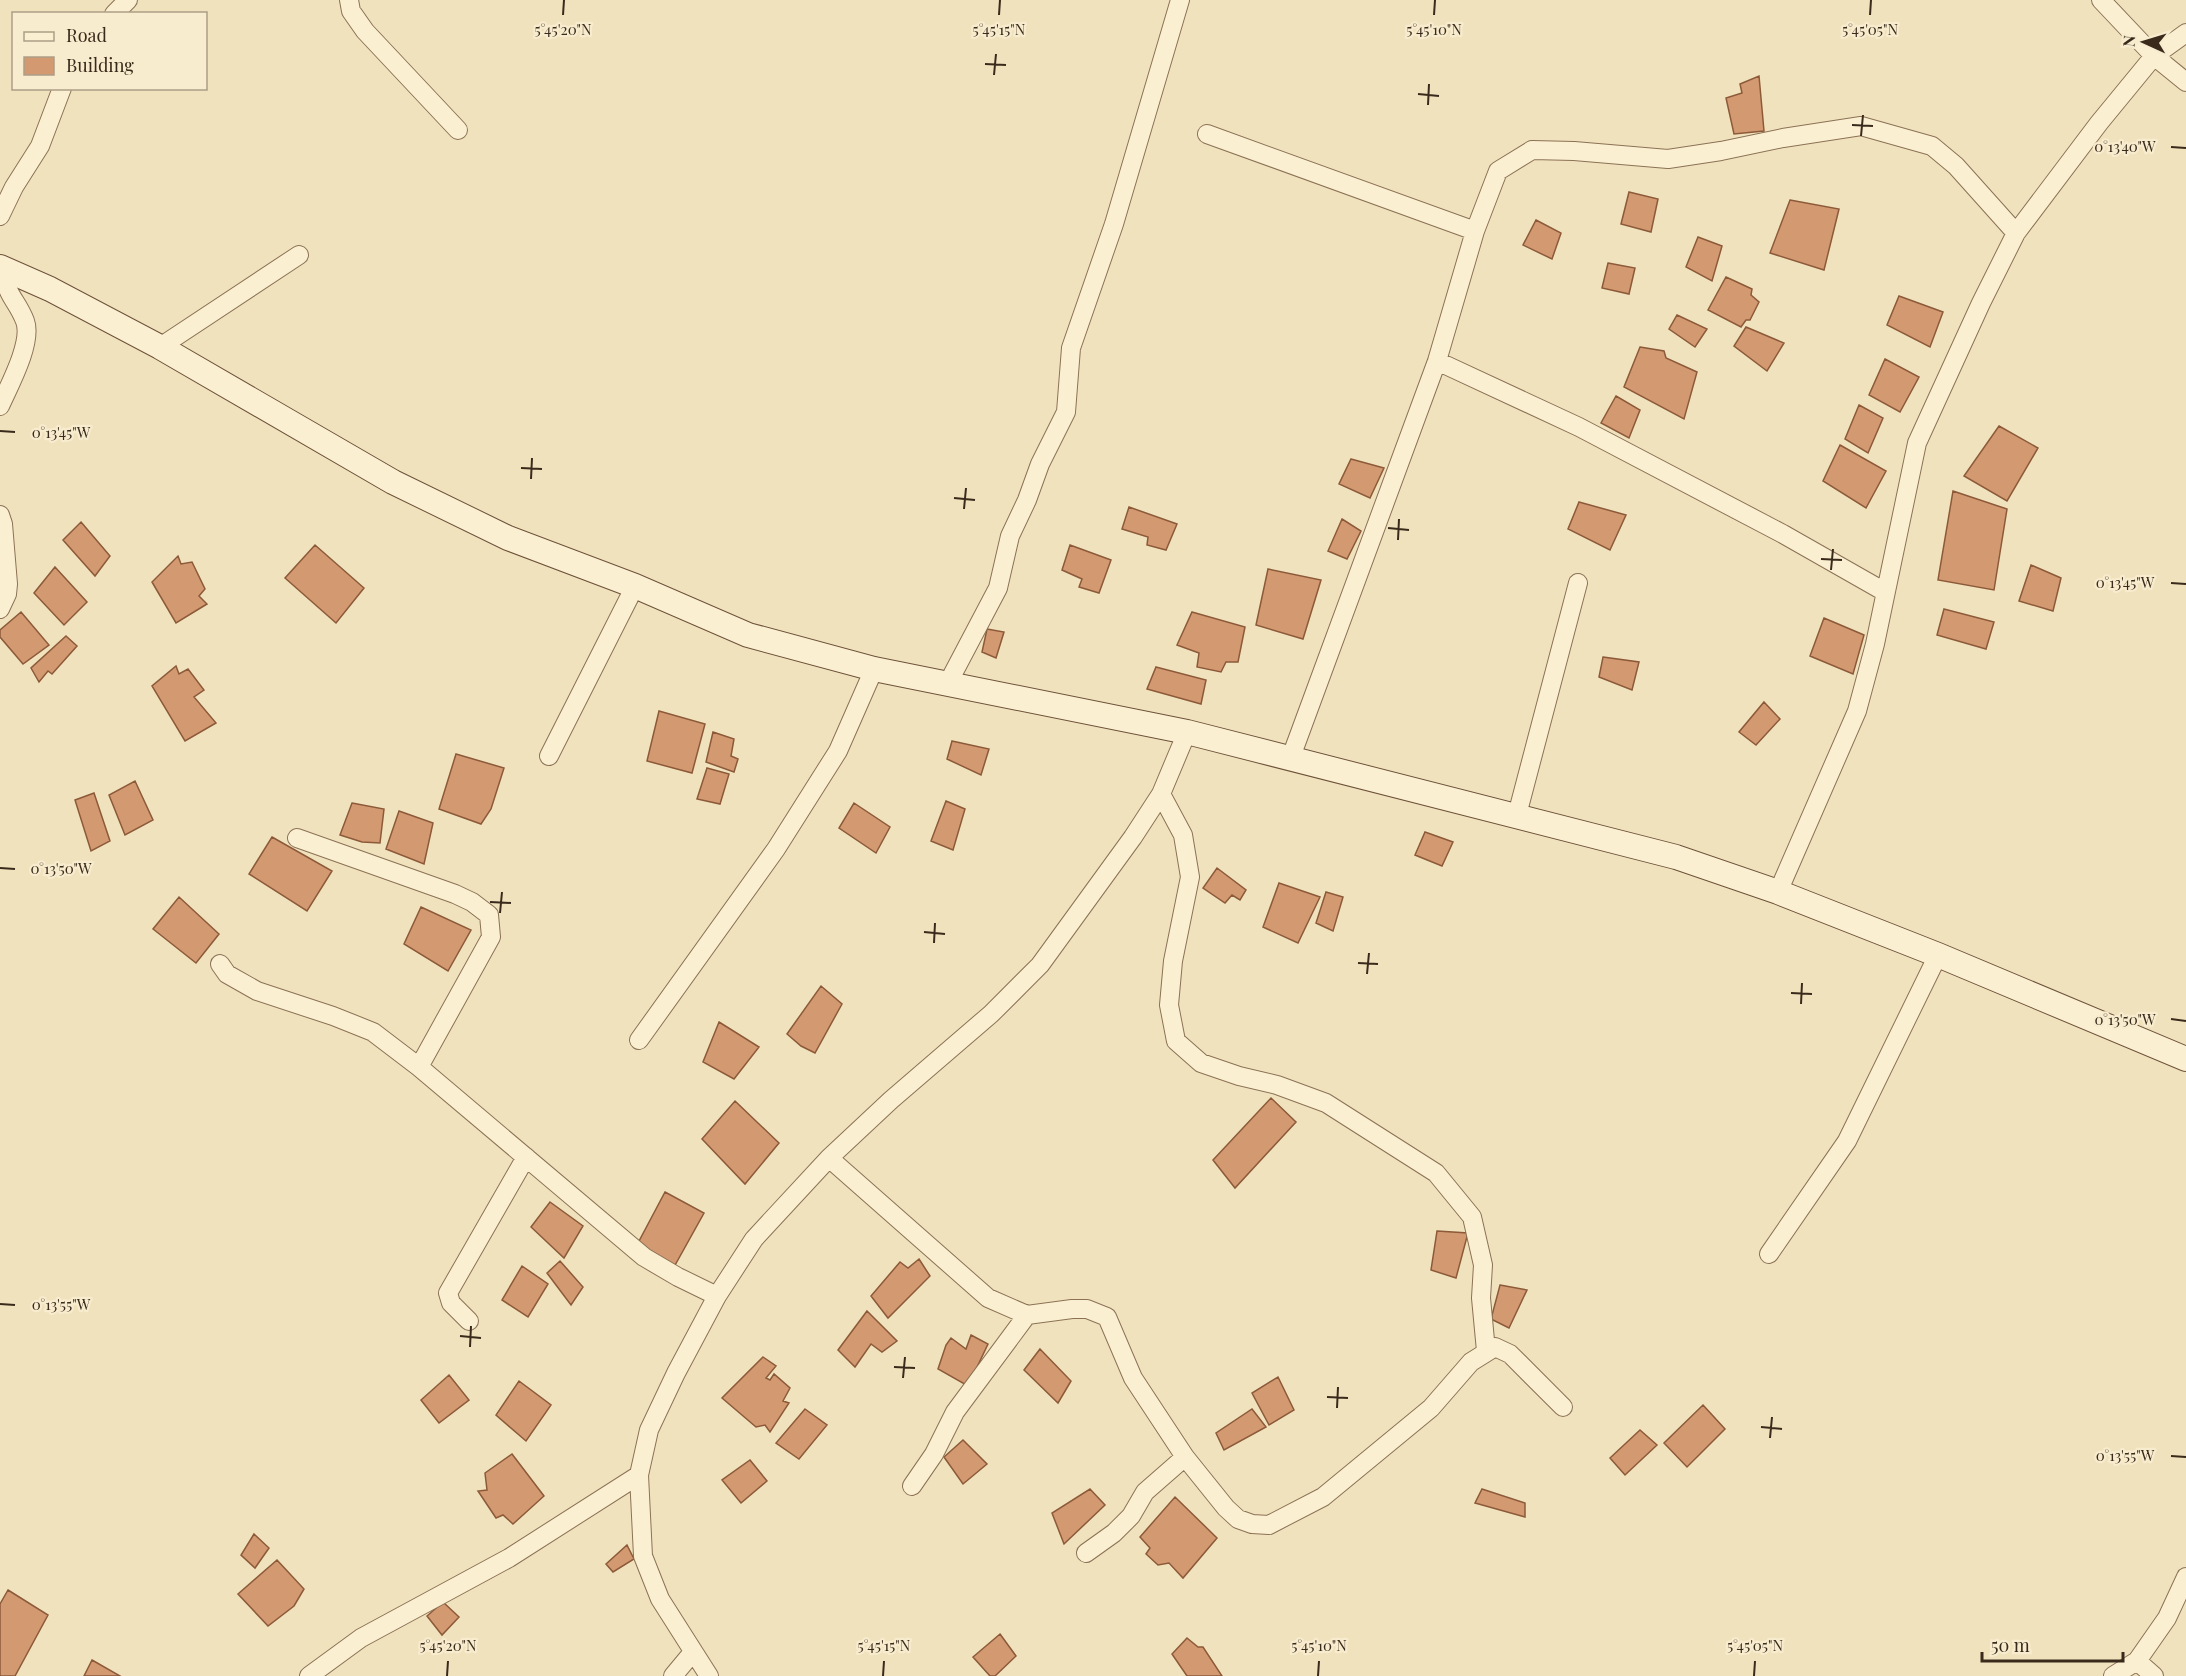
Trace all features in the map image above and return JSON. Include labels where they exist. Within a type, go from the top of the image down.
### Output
[{"type":"main road","points":[[2,268],[50,289],[160,348],[393,482],[508,538],[635,586],[748,635],[874,669],[1186,732],[1291,757],[1676,856],[1778,892],[1938,955],[2186,1059]]},
{"type":"street","points":[[116,12],[128,0]]},
{"type":"street","points":[[349,0],[351,11],[365,31],[458,130]]},
{"type":"street","points":[[948,683],[998,588],[1010,536],[1027,500],[1040,464],[1066,412],[1071,348],[1114,224],[1180,0]]},
{"type":"street","points":[[2101,0],[2154,56],[2186,82]]},
{"type":"street","points":[[1778,892],[1857,711],[1875,644],[1917,443],[1981,303],[2016,233],[2099,123],[2154,56],[2186,33]]},
{"type":"street","points":[[0,216],[14,187],[40,146],[61,90]]},
{"type":"street","points":[[1291,757],[1437,361],[1475,231],[1498,171],[1532,150],[1668,159],[1862,126],[1932,146],[1956,166],[2016,233]]},
{"type":"street","points":[[1207,135],[1475,231]]},
{"type":"street","points":[[160,348],[299,255]]},
{"type":"street","points":[[0,406],[23,353],[27,330],[25,320],[5,286],[2,268]]},
{"type":"street","points":[[1437,361],[1589,433],[1783,534],[1885,592]]},
{"type":"street","points":[[0,515],[3,524],[8,584],[7,594],[0,609]]},
{"type":"street","points":[[1517,815],[1578,583]]},
{"type":"street","points":[[549,756],[635,586]]},
{"type":"street","points":[[639,1040],[782,839],[838,751],[874,669]]},
{"type":"street","points":[[709,1676],[660,1599],[643,1556],[639,1475],[649,1430],[717,1296],[754,1239],[829,1158],[891,1100],[992,1014],[1040,965],[1133,837],[1161,794],[1186,732]]},
{"type":"street","points":[[1161,794],[1183,835],[1190,877],[1173,961],[1169,1005],[1176,1041],[1201,1063],[1326,1102],[1436,1173],[1472,1217],[1483,1265],[1481,1298],[1486,1351]]},
{"type":"street","points":[[297,838],[455,894],[472,902],[489,915],[491,937],[419,1067]]},
{"type":"street","points":[[1769,1254],[1847,1142],[1938,955]]},
{"type":"street","points":[[220,964],[227,974],[257,991],[374,1032],[419,1067],[644,1257],[717,1296]]},
{"type":"street","points":[[469,1321],[451,1303],[447,1293],[526,1157]]},
{"type":"street","points":[[829,1158],[988,1298],[1027,1315],[1087,1309],[1107,1317],[1133,1378],[1185,1457],[1226,1508],[1238,1519],[1252,1524],[1269,1525],[1323,1497],[1431,1408],[1471,1362],[1495,1347],[1510,1354],[1563,1407]]},
{"type":"street","points":[[912,1486],[934,1454],[955,1412],[1027,1315]]},
{"type":"street","points":[[1086,1553],[1114,1533],[1131,1516],[1145,1492],[1185,1457]]},
{"type":"street","points":[[309,1676],[361,1638],[509,1558],[639,1475]]},
{"type":"street","points":[[2113,1676],[2137,1661],[2168,1618],[2186,1577]]},
{"type":"street","points":[[673,1676],[693,1652]]},
{"type":"street","points":[[2137,1661],[2154,1676]]},
{"type":"building","points":[[1759,76],[1764,131],[1734,134],[1726,98],[1742,93],[1740,84]]},
{"type":"building","points":[[1629,192],[1658,199],[1651,232],[1621,224]]},
{"type":"building","points":[[1790,200],[1839,209],[1824,270],[1770,253]]},
{"type":"building","points":[[1536,220],[1561,233],[1552,259],[1523,245]]},
{"type":"building","points":[[1698,237],[1722,246],[1712,281],[1686,267]]},
{"type":"building","points":[[1608,263],[1635,268],[1629,294],[1602,288]]},
{"type":"building","points":[[1726,277],[1752,289],[1751,295],[1759,302],[1750,320],[1746,320],[1741,327],[1708,310]]},
{"type":"building","points":[[1899,296],[1943,312],[1930,347],[1887,325]]},
{"type":"building","points":[[1677,315],[1707,329],[1695,347],[1669,329]]},
{"type":"building","points":[[1746,327],[1784,343],[1767,371],[1734,346]]},
{"type":"building","points":[[1640,347],[1664,351],[1666,358],[1697,372],[1684,419],[1624,387]]},
{"type":"building","points":[[1885,359],[1919,377],[1900,412],[1869,395]]},
{"type":"building","points":[[1616,396],[1640,410],[1629,438],[1601,423]]},
{"type":"building","points":[[1859,405],[1883,418],[1868,453],[1845,439]]},
{"type":"building","points":[[1999,426],[2038,448],[2007,501],[1964,476]]},
{"type":"building","points":[[1840,445],[1886,471],[1866,508],[1823,481]]},
{"type":"building","points":[[1351,459],[1384,468],[1370,498],[1339,484]]},
{"type":"building","points":[[1953,491],[2007,509],[1994,590],[1938,580]]},
{"type":"building","points":[[1579,502],[1626,515],[1610,550],[1568,529]]},
{"type":"building","points":[[1129,507],[1177,524],[1166,550],[1147,545],[1148,537],[1122,529]]},
{"type":"building","points":[[1342,519],[1361,531],[1347,559],[1328,551]]},
{"type":"building","points":[[81,522],[110,556],[95,576],[63,540]]},
{"type":"building","points":[[315,545],[364,588],[336,623],[285,578]]},
{"type":"building","points":[[1070,545],[1111,560],[1099,593],[1079,587],[1082,579],[1062,570]]},
{"type":"building","points":[[178,556],[181,564],[192,562],[205,589],[199,596],[207,604],[176,623],[152,582]]},
{"type":"building","points":[[2031,565],[2061,578],[2053,611],[2019,601]]},
{"type":"building","points":[[55,567],[87,602],[64,625],[34,593]]},
{"type":"building","points":[[1268,569],[1321,580],[1303,639],[1256,625]]},
{"type":"building","points":[[1944,609],[1994,622],[1986,649],[1937,635]]},
{"type":"building","points":[[21,612],[49,645],[23,664],[0,637],[0,630]]},
{"type":"building","points":[[1192,612],[1245,627],[1238,662],[1226,662],[1221,672],[1197,667],[1199,653],[1177,645]]},
{"type":"building","points":[[1824,618],[1864,635],[1853,674],[1810,656]]},
{"type":"building","points":[[987,629],[1004,632],[996,658],[982,652]]},
{"type":"building","points":[[66,636],[77,646],[52,674],[48,671],[39,682],[31,668]]},
{"type":"building","points":[[1603,657],[1639,662],[1632,690],[1599,677]]},
{"type":"building","points":[[176,666],[179,674],[188,669],[204,690],[194,697],[216,723],[185,741],[152,686]]},
{"type":"building","points":[[1156,667],[1206,680],[1201,704],[1147,689]]},
{"type":"building","points":[[1764,702],[1780,719],[1756,745],[1739,732]]},
{"type":"building","points":[[659,711],[705,724],[692,773],[647,761]]},
{"type":"building","points":[[713,732],[734,739],[731,756],[738,759],[734,772],[706,762]]},
{"type":"building","points":[[952,741],[989,749],[981,775],[947,759]]},
{"type":"building","points":[[456,754],[504,768],[491,809],[481,824],[439,809]]},
{"type":"building","points":[[707,768],[729,774],[720,804],[697,799]]},
{"type":"building","points":[[135,781],[153,820],[125,835],[109,795]]},
{"type":"building","points":[[94,793],[110,841],[91,851],[75,800]]},
{"type":"building","points":[[946,801],[965,809],[953,850],[931,841]]},
{"type":"building","points":[[352,803],[384,809],[380,843],[362,842],[340,835]]},
{"type":"building","points":[[854,803],[890,827],[876,853],[839,828]]},
{"type":"building","points":[[399,811],[433,823],[424,864],[386,849]]},
{"type":"building","points":[[1425,832],[1453,842],[1442,866],[1415,855]]},
{"type":"building","points":[[272,837],[332,871],[307,911],[249,874]]},
{"type":"building","points":[[1217,868],[1246,890],[1240,900],[1232,895],[1225,903],[1203,888]]},
{"type":"building","points":[[1279,883],[1320,897],[1298,943],[1263,927]]},
{"type":"building","points":[[1326,892],[1343,897],[1333,931],[1316,923]]},
{"type":"building","points":[[179,897],[219,934],[196,963],[153,929]]},
{"type":"building","points":[[421,907],[471,930],[448,971],[404,944]]},
{"type":"building","points":[[821,986],[842,1004],[815,1053],[801,1046],[787,1034]]},
{"type":"building","points":[[719,1022],[759,1047],[734,1079],[703,1062]]},
{"type":"building","points":[[1271,1098],[1296,1122],[1235,1188],[1213,1160]]},
{"type":"building","points":[[735,1101],[779,1143],[745,1184],[702,1139]]},
{"type":"building","points":[[665,1192],[704,1213],[674,1267],[638,1243]]},
{"type":"building","points":[[550,1202],[583,1226],[564,1258],[531,1227]]},
{"type":"building","points":[[1437,1231],[1468,1233],[1456,1278],[1431,1270]]},
{"type":"building","points":[[919,1259],[930,1276],[888,1318],[871,1296],[900,1262],[908,1268]]},
{"type":"building","points":[[560,1261],[583,1287],[571,1305],[547,1273]]},
{"type":"building","points":[[522,1266],[548,1284],[528,1317],[502,1300]]},
{"type":"building","points":[[1500,1285],[1527,1290],[1509,1328],[1491,1319]]},
{"type":"building","points":[[867,1311],[897,1341],[882,1352],[871,1344],[855,1367],[838,1350]]},
{"type":"building","points":[[971,1335],[988,1344],[968,1386],[938,1369],[946,1345],[951,1338],[966,1349]]},
{"type":"building","points":[[1040,1349],[1071,1381],[1058,1403],[1024,1370]]},
{"type":"building","points":[[763,1357],[776,1366],[766,1378],[770,1380],[774,1374],[790,1388],[783,1401],[789,1403],[770,1432],[765,1425],[756,1427],[722,1398]]},
{"type":"building","points":[[449,1375],[469,1400],[439,1423],[421,1400]]},
{"type":"building","points":[[1278,1377],[1294,1410],[1269,1425],[1252,1393]]},
{"type":"building","points":[[519,1381],[551,1405],[526,1441],[496,1415]]},
{"type":"building","points":[[1703,1405],[1725,1429],[1687,1467],[1664,1443]]},
{"type":"building","points":[[805,1409],[827,1425],[799,1459],[776,1443]]},
{"type":"building","points":[[1252,1409],[1266,1427],[1224,1450],[1216,1433]]},
{"type":"building","points":[[1640,1430],[1657,1445],[1625,1475],[1610,1458]]},
{"type":"building","points":[[963,1440],[987,1464],[963,1484],[944,1457]]},
{"type":"building","points":[[512,1454],[544,1496],[513,1524],[503,1515],[496,1518],[478,1491],[487,1490],[485,1473]]},
{"type":"building","points":[[750,1460],[767,1481],[741,1503],[722,1480]]},
{"type":"building","points":[[1090,1489],[1105,1505],[1064,1544],[1052,1513]]},
{"type":"building","points":[[1482,1489],[1525,1503],[1525,1517],[1475,1503]]},
{"type":"building","points":[[1175,1497],[1217,1538],[1183,1578],[1169,1563],[1158,1565],[1146,1554],[1150,1548],[1140,1537]]},
{"type":"building","points":[[254,1534],[269,1548],[255,1568],[241,1555]]},
{"type":"building","points":[[627,1545],[634,1559],[613,1572],[606,1564]]},
{"type":"building","points":[[277,1560],[304,1589],[294,1606],[268,1626],[238,1594]]},
{"type":"building","points":[[8,1590],[48,1615],[15,1676],[0,1676],[0,1604]]},
{"type":"building","points":[[443,1602],[459,1617],[442,1635],[427,1616]]},
{"type":"building","points":[[1000,1634],[1016,1656],[995,1676],[990,1676],[973,1657]]},
{"type":"building","points":[[1187,1638],[1198,1647],[1203,1647],[1222,1676],[1187,1676],[1172,1654]]},
{"type":"building","points":[[92,1660],[120,1676],[84,1676]]}]
